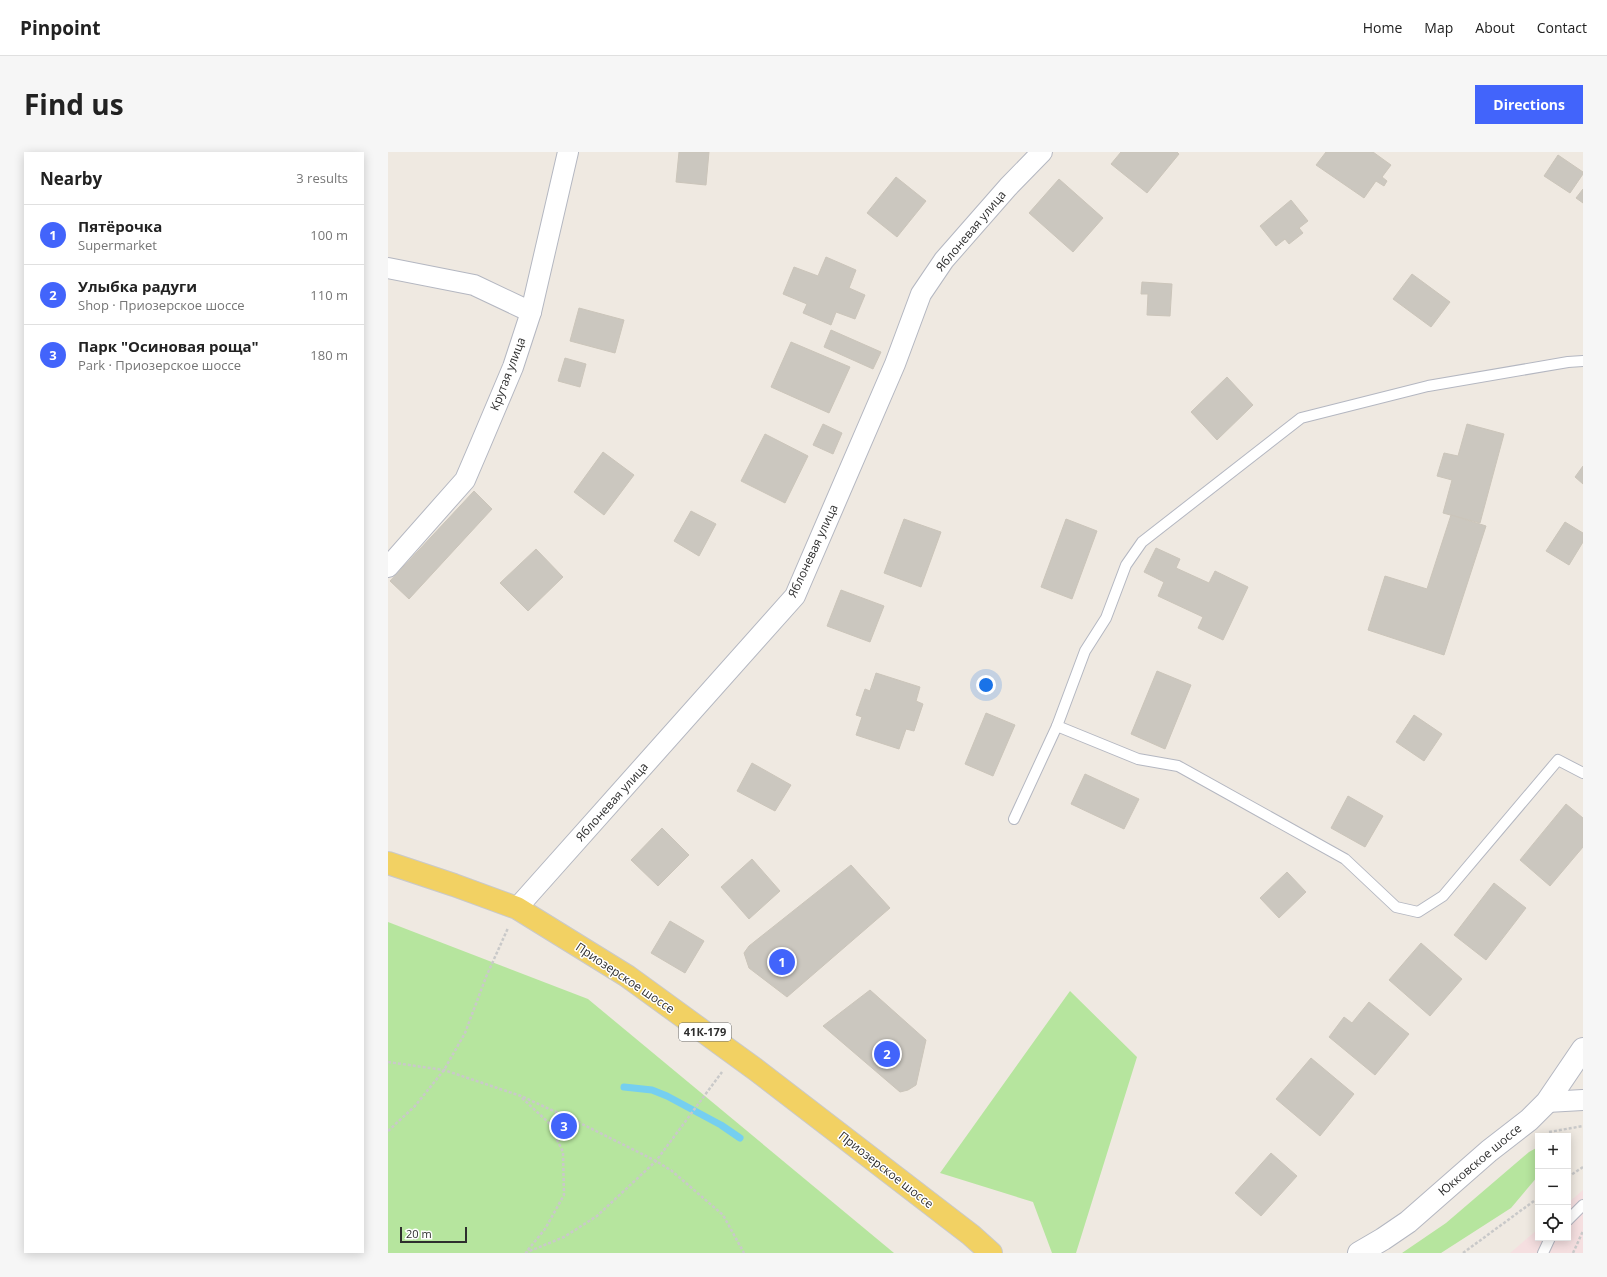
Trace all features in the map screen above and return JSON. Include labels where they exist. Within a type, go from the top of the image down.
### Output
[{"type":"main road","name":"Приозерское шоссе","points":[[388,863],[517,908],[627,976],[736,1054],[971,1235],[991,1253]]},
{"type":"main road","name":"Юкковское шоссе","points":[[1359,1253],[1408,1222],[1489,1150],[1529,1120],[1547,1102],[1583,1049]]},
{"type":"street","name":"Крутая улица","points":[[388,566],[465,480],[512,367],[531,312],[568,152]]},
{"type":"street","name":"Яблоневая улица","points":[[517,908],[795,596],[895,364],[921,294],[944,260],[1008,187],[1042,152]]},
{"type":"street","points":[[388,268],[474,285],[531,312]]},
{"type":"street","points":[[1547,1102],[1583,1100]]},
{"type":"lane","points":[[1014,819],[1057,726],[1085,651],[1106,618],[1126,565],[1142,542],[1301,418],[1428,386],[1568,362],[1583,361]]},
{"type":"lane","points":[[1057,726],[1138,759],[1178,766],[1345,859],[1396,907],[1418,912],[1443,896],[1558,760],[1583,773]]},
{"type":"lane","points":[[1571,1217],[1583,1205]]},
{"type":"lane","points":[[1543,1253],[1549,1241]]},
{"type":"path","points":[[388,1131],[415,1106],[444,1070],[465,1033],[486,977],[517,908]]},
{"type":"path","points":[[526,1253],[564,1237],[597,1216],[656,1161],[697,1104],[736,1054]]},
{"type":"path","points":[[388,1062],[444,1070],[521,1096],[582,1124],[656,1161],[672,1171],[723,1215],[744,1253]]},
{"type":"path","points":[[521,1096],[549,1123],[563,1152],[564,1195],[545,1229],[526,1253]]},
{"type":"path","points":[[1548,1132],[1583,1126]]},
{"type":"path","points":[[1571,1175],[1583,1167]]},
{"type":"path","points":[[1462,1253],[1535,1200]]},
{"type":"path","points":[[1573,1253],[1583,1231]]},
{"type":"shaded area","points":[[1583,1190],[1583,1253],[1510,1253],[1535,1232],[1535,1241],[1571,1241],[1571,1200]]},
{"type":"green space","points":[[388,922],[588,999],[894,1253],[388,1253]]},
{"type":"green space","points":[[1070,991],[1137,1057],[1076,1253],[1052,1253],[1033,1202],[940,1173]]},
{"type":"green space","points":[[1535,1149],[1535,1180],[1511,1208],[1441,1253],[1402,1253],[1446,1223],[1529,1152]]},
{"type":"building","points":[[679,152],[709,152],[706,185],[676,182]]},
{"type":"building","points":[[1121,152],[1177,152],[1179,154],[1147,193],[1111,164]]},
{"type":"building","points":[[1326,152],[1373,152],[1391,165],[1382,177],[1387,181],[1384,186],[1376,181],[1364,198],[1316,165]]},
{"type":"building","points":[[1558,155],[1583,172],[1570,193],[1544,176]]},
{"type":"building","points":[[896,177],[926,201],[897,237],[867,213]]},
{"type":"building","points":[[1059,179],[1103,218],[1073,252],[1029,213]]},
{"type":"building","points":[[1583,189],[1583,203],[1576,198]]},
{"type":"building","points":[[1291,200],[1308,221],[1299,228],[1303,233],[1289,244],[1285,239],[1276,246],[1260,226]]},
{"type":"building","points":[[826,257],[856,270],[849,288],[865,295],[855,319],[836,312],[831,325],[803,313],[807,304],[783,294],[794,267],[818,276]]},
{"type":"building","points":[[1412,274],[1450,302],[1431,327],[1393,299]]},
{"type":"building","points":[[1142,282],[1172,284],[1170,316],[1147,315],[1148,294],[1141,294]]},
{"type":"building","points":[[579,308],[624,320],[615,353],[570,341]]},
{"type":"building","points":[[831,330],[881,352],[873,369],[824,347]]},
{"type":"building","points":[[791,342],[850,367],[829,413],[771,387]]},
{"type":"building","points":[[565,358],[586,364],[580,387],[558,381]]},
{"type":"building","points":[[1227,377],[1253,405],[1217,440],[1191,412]]},
{"type":"building","points":[[823,424],[842,433],[833,454],[813,445]]},
{"type":"building","points":[[1467,424],[1504,434],[1480,523],[1443,513],[1452,480],[1437,476],[1444,453],[1458,456]]},
{"type":"building","points":[[765,434],[808,456],[785,503],[741,481]]},
{"type":"building","points":[[603,452],[634,475],[604,515],[574,492]]},
{"type":"building","points":[[1583,466],[1583,484],[1575,477]]},
{"type":"building","points":[[474,491],[492,509],[409,599],[390,581]]},
{"type":"building","points":[[691,511],[716,524],[699,556],[674,541]]},
{"type":"building","points":[[1451,515],[1486,526],[1444,655],[1368,630],[1385,576],[1427,589]]},
{"type":"building","points":[[904,519],[941,532],[921,587],[884,573]]},
{"type":"building","points":[[1066,519],[1097,531],[1072,599],[1041,587]]},
{"type":"building","points":[[1565,522],[1583,533],[1583,542],[1569,565],[1546,551]]},
{"type":"building","points":[[1156,548],[1180,559],[1176,568],[1209,583],[1215,571],[1248,587],[1223,640],[1198,628],[1203,617],[1158,596],[1164,582],[1144,572]]},
{"type":"building","points":[[536,549],[563,577],[528,611],[500,583]]},
{"type":"building","points":[[841,590],[884,606],[870,642],[827,626]]},
{"type":"building","points":[[1157,671],[1191,685],[1165,749],[1131,734]]},
{"type":"building","points":[[876,673],[920,687],[916,701],[923,704],[914,731],[906,729],[899,749],[856,735],[862,717],[856,715],[865,689],[870,691]]},
{"type":"building","points":[[986,713],[1015,725],[993,776],[965,764]]},
{"type":"building","points":[[1414,715],[1442,734],[1424,761],[1396,742]]},
{"type":"building","points":[[752,763],[791,785],[775,811],[737,791]]},
{"type":"building","points":[[1085,774],[1139,799],[1124,829],[1071,804]]},
{"type":"building","points":[[1348,796],[1383,816],[1365,847],[1331,828]]},
{"type":"building","points":[[1566,804],[1583,818],[1583,847],[1550,886],[1520,860]]},
{"type":"building","points":[[662,828],[689,855],[658,886],[631,860]]},
{"type":"building","points":[[752,859],[780,891],[749,919],[721,887]]},
{"type":"building","points":[[851,865],[890,908],[787,997],[749,968],[744,953],[749,946]]},
{"type":"building","points":[[1287,872],[1306,892],[1279,918],[1260,898]]},
{"type":"building","points":[[1494,883],[1526,908],[1486,960],[1454,935]]},
{"type":"building","points":[[670,921],[704,941],[685,973],[651,953]]},
{"type":"building","points":[[1421,943],[1462,979],[1430,1016],[1389,980]]},
{"type":"building","points":[[870,990],[926,1040],[916,1085],[908,1090],[900,1092],[823,1026]]},
{"type":"building","points":[[1369,1002],[1409,1034],[1375,1075],[1329,1037],[1344,1017],[1352,1023]]},
{"type":"building","points":[[1311,1058],[1354,1094],[1320,1136],[1276,1099]]},
{"type":"building","points":[[1271,1153],[1297,1176],[1261,1216],[1235,1193]]},
{"type":"waterway","points":[[624,1087],[652,1090],[667,1096],[721,1125],[740,1138]]},
{"type":"place","name":"Пятёрочка","points":[[782,962]]},
{"type":"place","name":"Улыбка радуги","points":[[887,1054]]},
{"type":"place","name":"Парк \"Осиновая роща\"","points":[[564,1126]]}]
